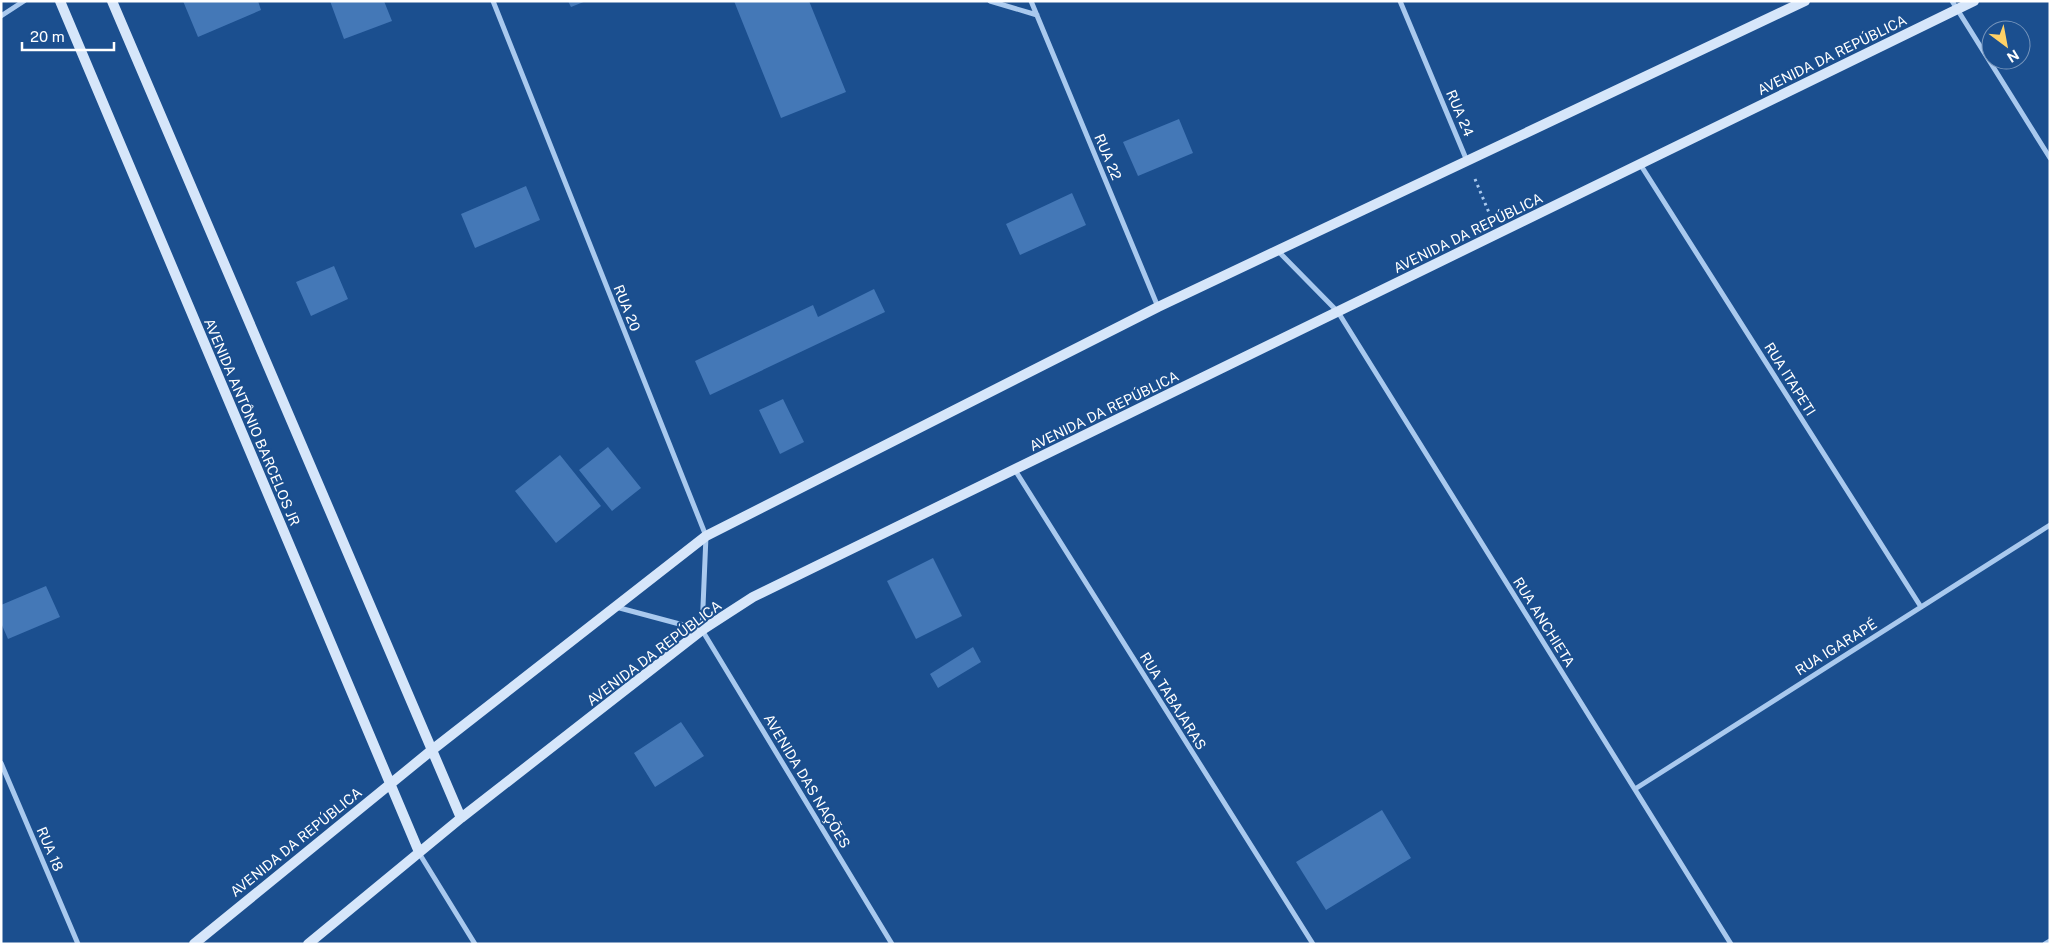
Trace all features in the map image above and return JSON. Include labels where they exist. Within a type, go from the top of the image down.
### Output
[{"type":"street","points":[[1,16],[24,1]]},
{"type":"street","name":"AVENIDA ANTÔNIO BARCELOS JR","points":[[60,1],[419,852]]},
{"type":"street","points":[[112,1],[461,818]]},
{"type":"street","name":"RUA 20","points":[[493,1],[706,536],[702,630]]},
{"type":"street","points":[[990,1],[1037,15]]},
{"type":"street","name":"RUA 22","points":[[1031,1],[1158,307]]},
{"type":"street","name":"RUA 24","points":[[1400,1],[1467,161]]},
{"type":"street","name":"AVENIDA DA REPÚBLICA","points":[[194,944],[432,750],[706,536],[1158,307],[1805,1]]},
{"type":"street","name":"AVENIDA DA REPÚBLICA","points":[[308,944],[461,818],[702,630],[753,597],[1498,234],[1955,5],[1974,1]]},
{"type":"street","points":[[1955,5],[2050,158]]},
{"type":"street","name":"RUA ITAPETI","points":[[1640,164],[1921,607]]},
{"type":"street","name":"RUA ANCHIETA","points":[[1278,251],[1338,312],[1730,942]]},
{"type":"street","name":"RUA TABAJARAS","points":[[1015,470],[1313,944]]},
{"type":"street","name":"RUA IGARAPÉ","points":[[1634,788],[2050,525]]},
{"type":"street","points":[[615,606],[702,630]]},
{"type":"street","name":"AVENIDA DAS NAÇÕES","points":[[702,630],[892,944]]},
{"type":"street","name":"RUA 18","points":[[1,764],[78,944]]},
{"type":"street","points":[[419,852],[475,944]]},
{"type":"street","points":[[2045,944],[2050,941]]},
{"type":"street","points":[[1723,944],[1730,942]]},
{"type":"path","points":[[1467,161],[1498,234]]},
{"type":"building","points":[[183,1],[258,1],[261,10],[198,37]]},
{"type":"building","points":[[330,1],[384,1],[392,21],[344,39]]},
{"type":"building","points":[[568,1],[586,1],[571,7]]},
{"type":"building","points":[[734,1],[809,1],[846,92],[781,118]]},
{"type":"building","points":[[1179,119],[1193,153],[1138,176],[1123,142]]},
{"type":"building","points":[[526,186],[540,220],[475,248],[461,214]]},
{"type":"building","points":[[1072,193],[1086,225],[1020,255],[1006,224]]},
{"type":"building","points":[[334,266],[348,299],[311,316],[296,282]]},
{"type":"building","points":[[874,289],[885,312],[710,395],[695,361],[813,305],[818,317]]},
{"type":"building","points":[[783,399],[804,442],[780,454],[759,410]]},
{"type":"building","points":[[608,447],[641,488],[612,511],[579,470]]},
{"type":"building","points":[[560,455],[601,506],[556,543],[515,491]]},
{"type":"building","points":[[933,558],[962,616],[916,639],[887,581]]},
{"type":"building","points":[[46,586],[60,617],[8,639],[1,623],[1,605]]},
{"type":"building","points":[[973,647],[981,662],[938,688],[930,674]]},
{"type":"building","points":[[681,722],[704,756],[655,787],[634,753]]},
{"type":"building","points":[[1382,810],[1411,858],[1326,910],[1296,862]]}]
